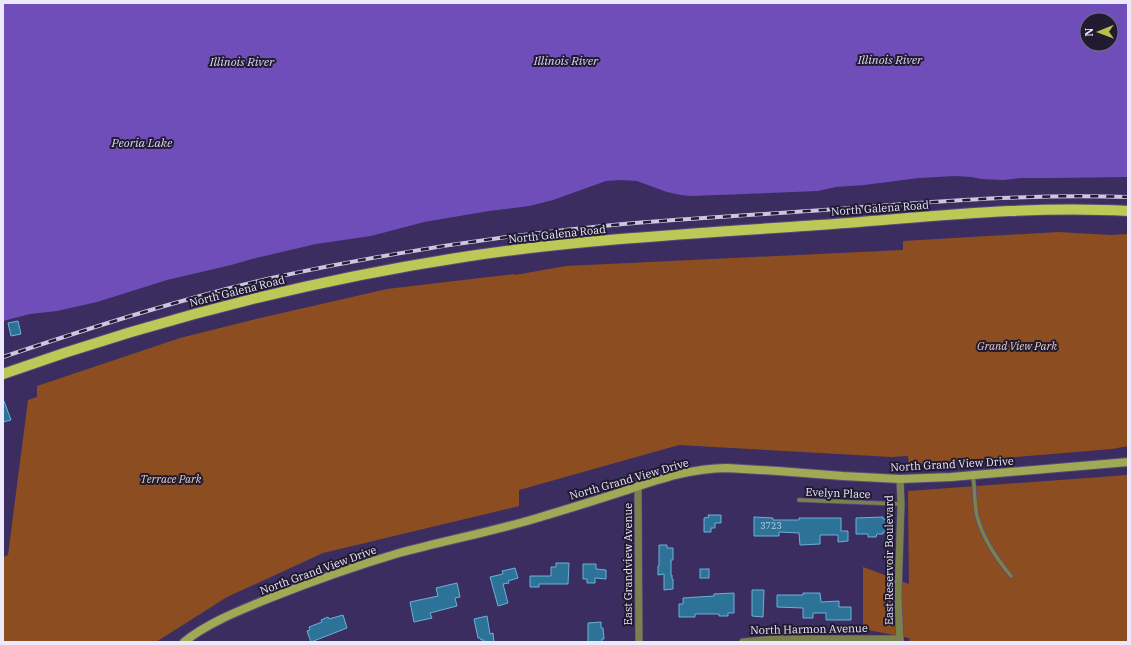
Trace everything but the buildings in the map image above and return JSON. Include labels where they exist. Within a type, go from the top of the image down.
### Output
[{"type":"main road","name":"North Galena Road","points":[[3,374],[108,339],[220,307],[288,290],[350,277],[471,256],[550,246],[627,239],[981,213],[1062,209],[1128,211]]},
{"type":"street","name":"North Grand View Drive","points":[[184,642],[204,629],[242,610],[344,570],[409,551],[528,520],[687,472],[717,468],[750,469],[900,479],[973,475],[1128,462]]},
{"type":"street","name":"East Reservoir Boulevard","points":[[900,479],[901,504],[898,596],[900,640]]},
{"type":"street","name":"East Grandview Avenue","points":[[638,486],[639,642]]},
{"type":"street","name":"North Harmon Avenue","points":[[743,642],[774,639],[900,640]]},
{"type":"lane","points":[[973,475],[977,516],[985,539],[996,558],[1011,576]]},
{"type":"lane","name":"Evelyn Place","points":[[799,500],[901,504]]},
{"type":"green space","points":[[1058,232],[1111,235],[1128,234],[1128,446],[1112,449],[909,466],[908,456],[892,457],[679,445],[519,490],[519,506],[323,553],[227,597],[156,642],[3,642],[3,557],[8,555],[28,400],[37,397],[37,386],[180,338],[387,289],[515,275],[566,266],[903,250],[903,241]]},
{"type":"green space","points":[[1128,475],[1128,642],[910,642],[909,638],[863,629],[863,567],[909,584],[908,491]]},
{"type":"water","name":"Peoria Lake","points":[[3,3],[1128,3],[1128,177],[1021,178],[1004,180],[955,176],[919,178],[836,187],[818,191],[691,196],[667,192],[637,181],[606,181],[553,200],[529,206],[424,222],[371,236],[316,244],[167,280],[97,302],[57,311],[30,314],[3,321]]},
{"type":"railway","points":[[3,357],[134,315],[233,287],[310,270],[483,240],[570,229],[637,223],[927,202],[1088,196],[1128,197]]},
{"type":"water label","name":"Illinois River","points":[[890,60]]},
{"type":"water label","name":"Illinois River","points":[[566,61]]},
{"type":"water label","name":"Illinois River","points":[[242,62]]},
{"type":"park label","name":"Grand View Park","points":[[1017,346]]},
{"type":"park label","name":"Terrace Park","points":[[171,479]]}]
